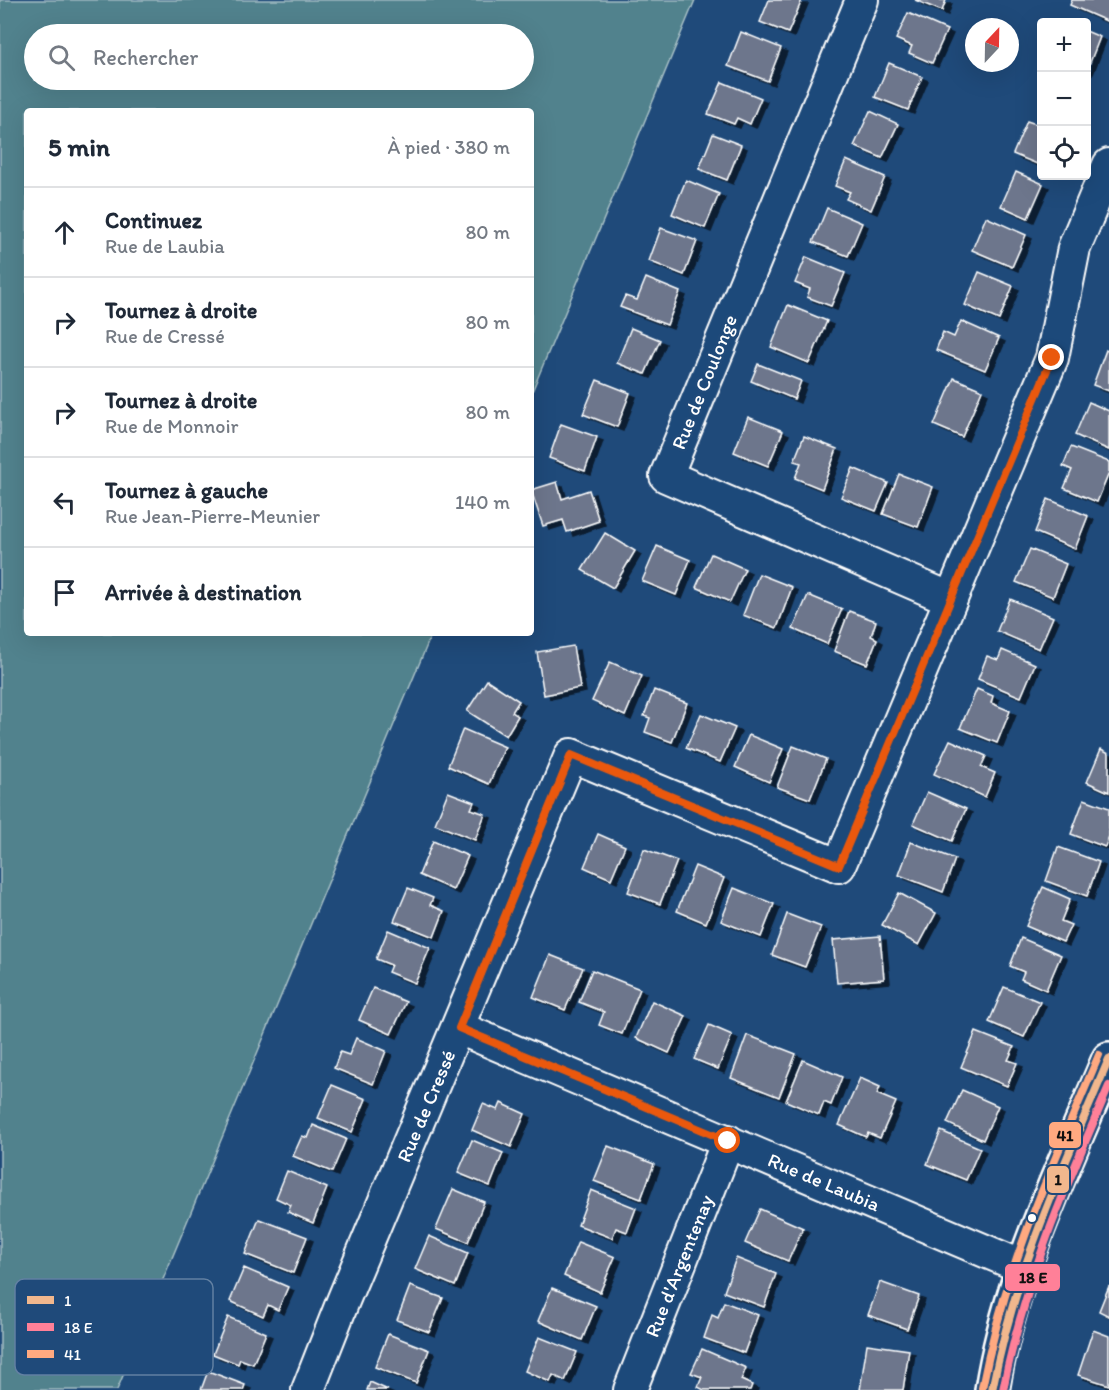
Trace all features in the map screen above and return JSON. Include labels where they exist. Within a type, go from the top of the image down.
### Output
[{"type":"street","name":"Rue de Coulonge","points":[[862,0],[666,476],[951,599]]},
{"type":"street","points":[[951,599],[1052,358],[1074,248],[1109,165]]},
{"type":"street","name":"Rue de Cressé","points":[[308,1390],[571,755],[839,866],[951,599]]},
{"type":"street","name":"Rue de Laubia","points":[[459,1028],[1023,1267]]},
{"type":"street","points":[[992,1390],[996,1365],[1023,1267],[1109,1059]]},
{"type":"street","name":"Rue d'Argentenay","points":[[630,1390],[728,1141]]},
{"type":"green space","points":[[0,0],[695,0],[534,387],[534,108],[24,108],[24,636],[431,636],[163,1279],[15,1279],[15,1375],[123,1375],[117,1390],[0,1390]]},
{"type":"building","points":[[769,0],[802,0],[788,33],[760,22]]},
{"type":"building","points":[[915,0],[946,0],[942,11]]},
{"type":"building","points":[[1072,0],[1109,0],[1109,22],[1070,5]]},
{"type":"building","points":[[908,13],[947,30],[932,63],[909,53],[912,46],[896,39]]},
{"type":"building","points":[[741,32],[781,48],[768,81],[728,66]]},
{"type":"building","points":[[1091,33],[1100,37],[1091,60]]},
{"type":"building","points":[[889,63],[922,77],[908,110],[875,97]]},
{"type":"building","points":[[722,82],[761,98],[750,124],[737,118],[734,124],[708,114]]},
{"type":"building","points":[[870,111],[898,124],[882,158],[854,146]]},
{"type":"building","points":[[1027,121],[1037,124],[1037,164],[1013,154]]},
{"type":"building","points":[[713,134],[741,145],[727,180],[699,169]]},
{"type":"building","points":[[846,160],[885,177],[871,210],[846,199],[850,192],[835,186]]},
{"type":"building","points":[[1016,172],[1043,184],[1028,218],[1001,206]]},
{"type":"building","points":[[686,180],[719,194],[705,228],[672,214]]},
{"type":"building","points":[[827,208],[862,223],[848,256],[813,242]]},
{"type":"building","points":[[986,217],[1026,235],[1012,267],[972,250]]},
{"type":"building","points":[[661,228],[697,241],[684,275],[649,261]]},
{"type":"building","points":[[806,257],[845,273],[831,306],[807,297],[810,289],[795,283]]},
{"type":"building","points":[[979,272],[1013,286],[999,320],[965,305]]},
{"type":"building","points":[[646,278],[680,292],[667,325],[620,307],[625,296],[637,300]]},
{"type":"building","points":[[788,305],[827,321],[809,363],[771,347]]},
{"type":"building","points":[[961,321],[999,338],[985,370],[936,350],[943,332],[954,337]]},
{"type":"building","points":[[631,328],[660,340],[645,374],[617,363]]},
{"type":"building","points":[[1106,350],[1109,352],[1109,391],[1093,385]]},
{"type":"building","points":[[758,364],[801,381],[794,399],[751,381]]},
{"type":"building","points":[[954,378],[982,390],[962,437],[934,425]]},
{"type":"building","points":[[597,380],[630,393],[617,427],[583,414]]},
{"type":"building","points":[[1089,402],[1109,411],[1109,450],[1075,435]]},
{"type":"building","points":[[748,417],[783,431],[768,466],[734,452]]},
{"type":"building","points":[[561,424],[597,437],[585,471],[549,458]]},
{"type":"building","points":[[804,436],[837,449],[822,489],[795,478],[801,463],[794,461]]},
{"type":"building","points":[[1071,447],[1109,462],[1109,473],[1097,502],[1064,488],[1072,470],[1063,466]]},
{"type":"building","points":[[853,468],[888,483],[876,511],[841,497]]},
{"type":"building","points":[[899,474],[933,487],[918,527],[883,514]]},
{"type":"building","points":[[557,482],[562,499],[589,490],[599,521],[567,532],[563,520],[543,526],[534,499],[534,489]]},
{"type":"building","points":[[1048,499],[1088,516],[1075,549],[1035,532]]},
{"type":"building","points":[[605,533],[635,551],[613,588],[582,570]]},
{"type":"building","points":[[657,546],[690,560],[676,595],[642,581]]},
{"type":"building","points":[[1030,549],[1066,564],[1053,597],[1016,582]]},
{"type":"building","points":[[711,554],[745,569],[730,602],[696,587]]},
{"type":"building","points":[[759,574],[792,587],[777,628],[743,615]]},
{"type":"building","points":[[808,595],[842,609],[827,644],[793,629]]},
{"type":"building","points":[[1010,599],[1053,617],[1039,649],[997,631]]},
{"type":"building","points":[[849,611],[876,621],[871,636],[877,639],[867,664],[834,651]]},
{"type":"building","points":[[573,646],[580,688],[544,695],[537,652]]},
{"type":"building","points":[[1002,650],[1035,664],[1021,697],[978,679],[987,656],[998,660]]},
{"type":"building","points":[[610,662],[642,676],[625,716],[592,701]]},
{"type":"building","points":[[487,680],[519,701],[512,712],[518,716],[506,736],[467,711]]},
{"type":"building","points":[[977,689],[993,696],[991,703],[1010,711],[997,743],[960,728]]},
{"type":"building","points":[[654,690],[687,703],[672,742],[645,732],[650,718],[644,716]]},
{"type":"building","points":[[701,714],[735,728],[720,762],[686,748]]},
{"type":"building","points":[[463,729],[505,747],[489,784],[448,766]]},
{"type":"building","points":[[749,735],[783,749],[769,782],[735,767]]},
{"type":"building","points":[[950,740],[986,756],[981,767],[995,773],[985,797],[934,774]]},
{"type":"building","points":[[793,746],[826,759],[810,799],[777,787]]},
{"type":"building","points":[[1101,749],[1109,753],[1109,792],[1087,782]]},
{"type":"building","points":[[448,792],[474,802],[471,809],[485,814],[475,840],[435,824]]},
{"type":"building","points":[[927,792],[966,809],[952,841],[913,824]]},
{"type":"building","points":[[1084,799],[1109,808],[1109,836],[1105,847],[1071,834]]},
{"type":"building","points":[[598,834],[625,846],[611,879],[584,867]]},
{"type":"building","points":[[433,841],[468,856],[453,890],[419,875]]},
{"type":"building","points":[[911,842],[955,859],[943,892],[899,875]]},
{"type":"building","points":[[1058,847],[1099,862],[1087,896],[1046,881]]},
{"type":"building","points":[[644,849],[677,861],[660,904],[628,892]]},
{"type":"building","points":[[695,866],[724,878],[706,923],[677,911]]},
{"type":"building","points":[[1043,887],[1070,899],[1061,921],[1071,925],[1063,942],[1026,926]]},
{"type":"building","points":[[408,888],[433,898],[430,905],[444,911],[434,937],[394,921]]},
{"type":"building","points":[[734,888],[774,904],[761,937],[721,921]]},
{"type":"building","points":[[899,893],[936,913],[919,945],[882,925]]},
{"type":"building","points":[[787,914],[821,927],[805,967],[772,955]]},
{"type":"building","points":[[388,930],[430,948],[415,983],[388,972],[391,965],[376,959]]},
{"type":"building","points":[[880,936],[884,979],[837,983],[833,940]]},
{"type":"building","points":[[1021,938],[1061,955],[1046,990],[1021,979],[1024,972],[1010,966]]},
{"type":"building","points":[[550,955],[583,968],[565,1010],[533,997]]},
{"type":"building","points":[[592,970],[640,989],[622,1034],[599,1025],[604,1012],[579,1002]]},
{"type":"building","points":[[1004,987],[1040,1002],[1024,1037],[989,1022]]},
{"type":"building","points":[[373,988],[406,1002],[391,1034],[359,1020]]},
{"type":"building","points":[[652,1001],[686,1016],[669,1053],[636,1038]]},
{"type":"building","points":[[709,1025],[732,1035],[718,1069],[694,1059]]},
{"type":"building","points":[[976,1032],[1014,1047],[1008,1060],[1017,1063],[1007,1086],[961,1067]]},
{"type":"building","points":[[747,1035],[796,1054],[779,1097],[731,1078]]},
{"type":"building","points":[[356,1038],[386,1051],[373,1084],[334,1068],[340,1052],[349,1055]]},
{"type":"building","points":[[803,1060],[842,1077],[831,1105],[824,1102],[819,1115],[786,1101]]},
{"type":"building","points":[[860,1078],[880,1087],[877,1094],[896,1102],[880,1138],[868,1133],[866,1137],[839,1125]]},
{"type":"building","points":[[332,1085],[366,1099],[352,1132],[318,1118]]},
{"type":"building","points":[[962,1090],[998,1106],[983,1140],[947,1123]]},
{"type":"building","points":[[501,1103],[525,1114],[511,1147],[472,1130],[483,1104],[498,1110]]},
{"type":"building","points":[[313,1125],[346,1139],[332,1172],[293,1156],[302,1136],[308,1138]]},
{"type":"building","points":[[941,1131],[980,1148],[966,1180],[927,1164]]},
{"type":"building","points":[[472,1140],[503,1153],[490,1186],[458,1173]]},
{"type":"building","points":[[608,1146],[654,1164],[641,1199],[594,1181]]},
{"type":"building","points":[[287,1171],[327,1188],[313,1223],[288,1212],[291,1205],[276,1198]]},
{"type":"building","points":[[453,1189],[484,1202],[468,1242],[436,1229]]},
{"type":"building","points":[[591,1190],[636,1208],[627,1232],[616,1228],[612,1238],[578,1225]]},
{"type":"building","points":[[760,1209],[803,1228],[788,1261],[745,1243]]},
{"type":"building","points":[[259,1219],[307,1237],[293,1273],[245,1254]]},
{"type":"building","points":[[429,1236],[468,1253],[455,1286],[415,1269]]},
{"type":"building","points":[[578,1242],[615,1257],[600,1292],[564,1276]]},
{"type":"building","points":[[736,1258],[776,1274],[764,1307],[724,1292]]},
{"type":"building","points":[[244,1268],[288,1287],[278,1310],[268,1305],[263,1316],[230,1301]]},
{"type":"building","points":[[880,1282],[919,1296],[907,1329],[868,1315]]},
{"type":"building","points":[[410,1286],[443,1298],[429,1332],[397,1320]]},
{"type":"building","points":[[1109,1286],[1109,1316],[1099,1311]]},
{"type":"building","points":[[552,1288],[596,1306],[582,1340],[538,1321]]},
{"type":"building","points":[[724,1302],[758,1315],[744,1353],[704,1338],[712,1315],[718,1318]]},
{"type":"building","points":[[228,1317],[266,1333],[253,1364],[240,1359],[238,1364],[213,1354]]},
{"type":"building","points":[[1093,1330],[1109,1336],[1109,1385],[1078,1375]]},
{"type":"building","points":[[388,1334],[429,1350],[416,1383],[375,1367]]},
{"type":"building","points":[[539,1337],[577,1352],[565,1381],[553,1375],[550,1382],[525,1371]]},
{"type":"building","points":[[867,1344],[909,1350],[903,1390],[860,1390]]},
{"type":"building","points":[[702,1349],[746,1368],[741,1380],[752,1385],[750,1390],[704,1390],[698,1387],[702,1377],[691,1373]]},
{"type":"building","points":[[213,1373],[245,1385],[243,1390],[201,1390],[207,1375],[213,1375]]},
{"type":"building","points":[[370,1382],[388,1390],[367,1390]]},
{"type":"transit line","name":"41","points":[[982,1388],[1003,1301],[1017,1259],[1047,1178],[1099,1055]]},
{"type":"transit line","name":"1","points":[[992,1390],[1013,1304],[1027,1262],[1057,1181],[1109,1059]]},
{"type":"transit line","points":[[1003,1390],[1022,1311],[1034,1273],[1062,1198],[1109,1086]]},
{"type":"route","points":[[728,1141],[459,1028],[571,755],[839,866],[1052,358]]}]
